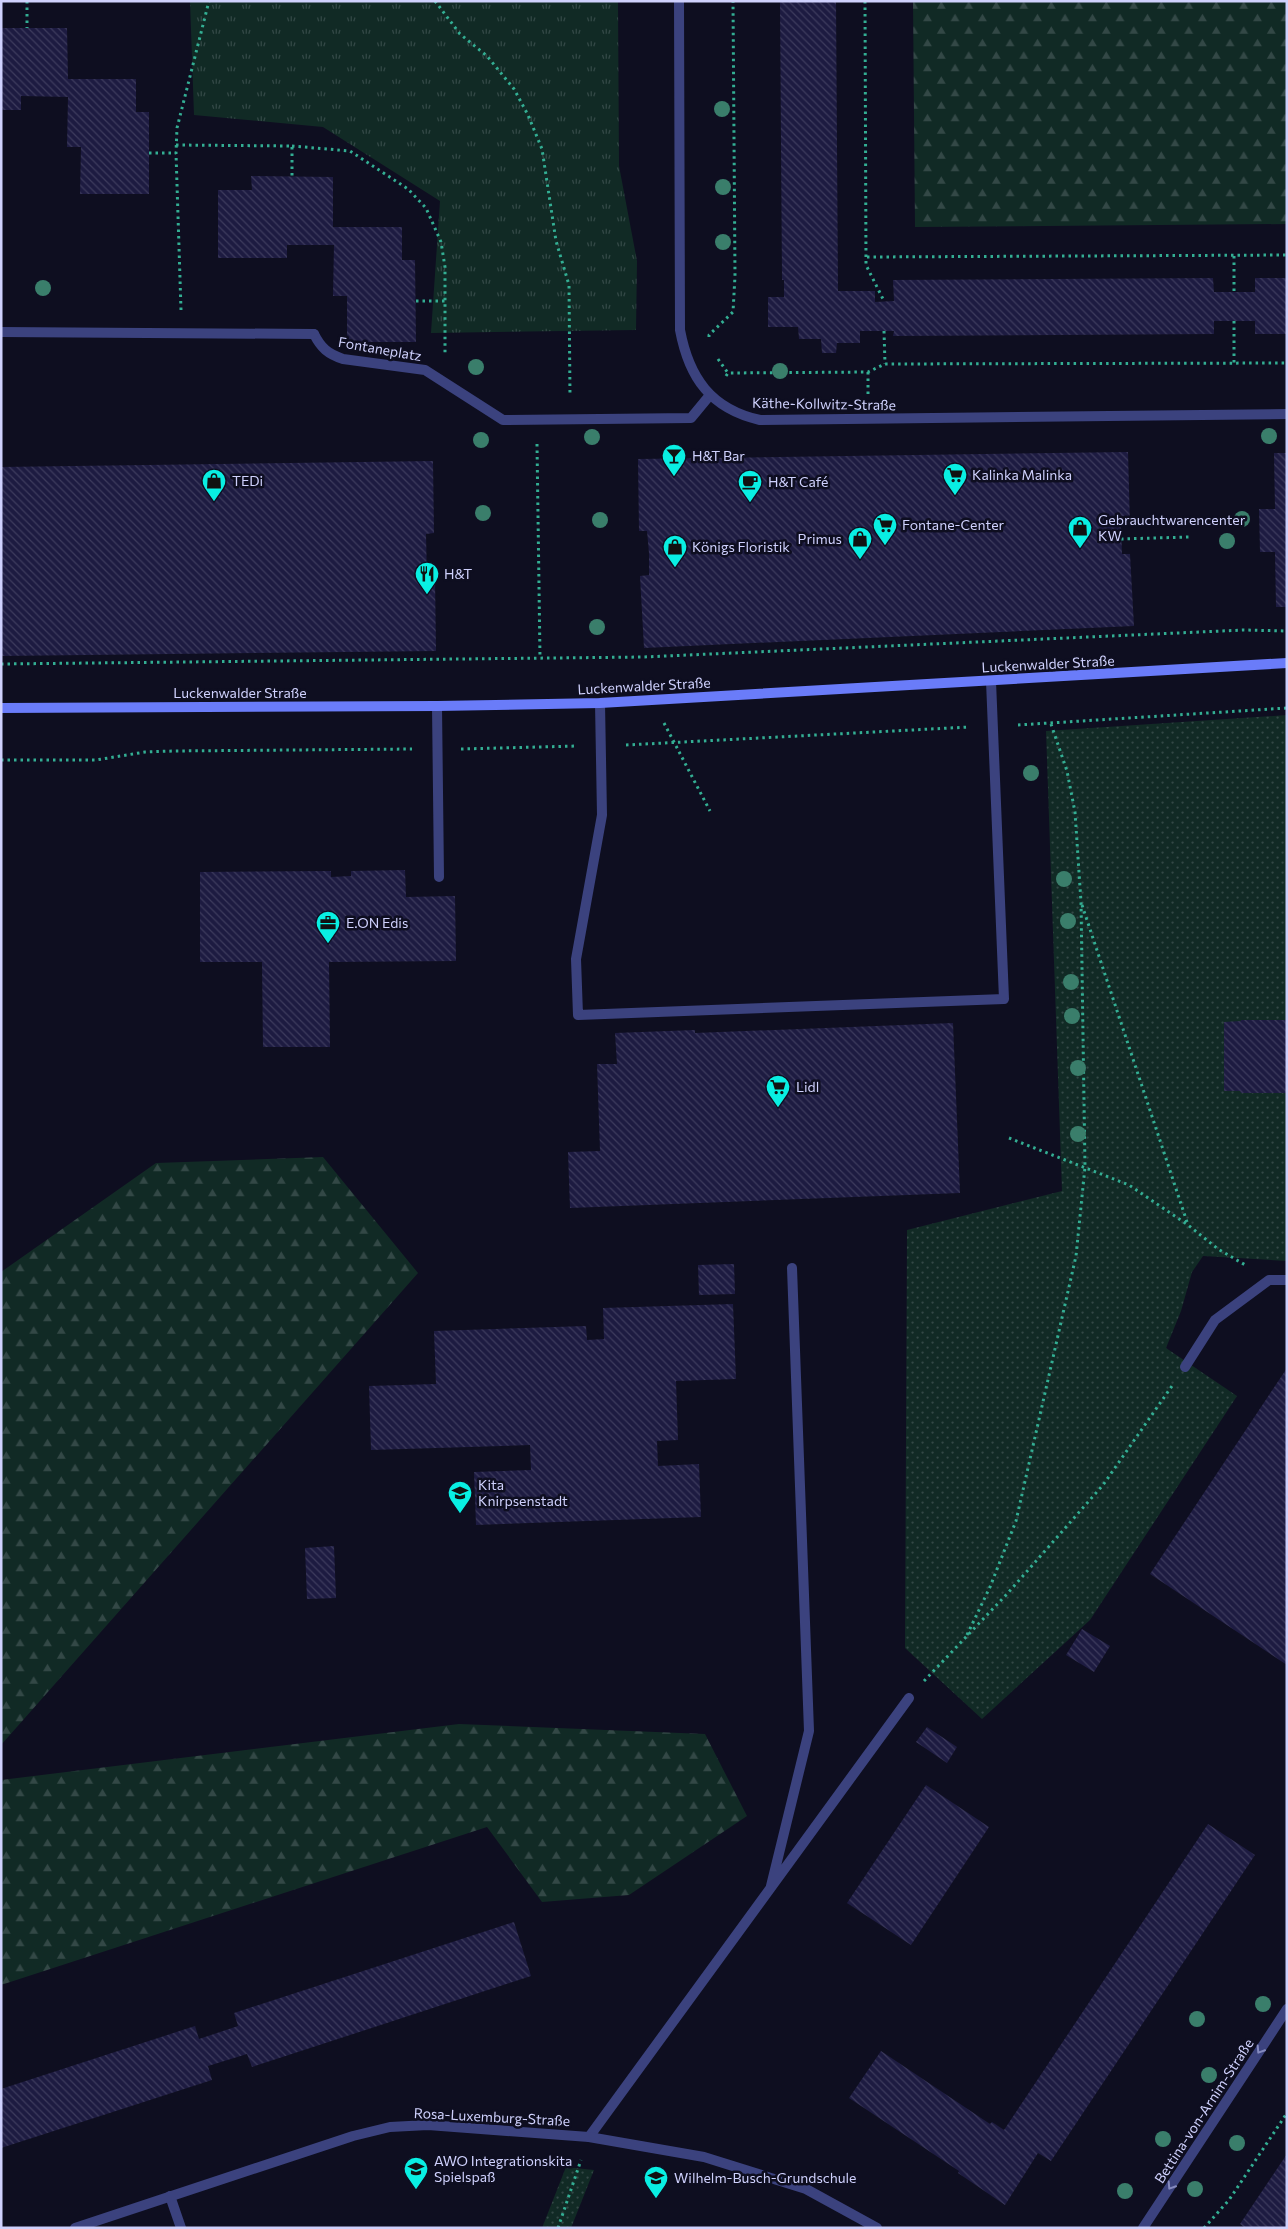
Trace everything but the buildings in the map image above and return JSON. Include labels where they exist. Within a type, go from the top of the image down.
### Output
[{"type":"main road","name":"Luckenwalder Straße","points":[[1,708],[437,706],[600,703],[1287,663]]},
{"type":"street","name":"Käthe-Kollwitz-Straße","points":[[679,1],[680,330],[683,348],[690,366],[710,395],[732,412],[760,420],[1287,414]]},
{"type":"street","name":"Fontaneplatz","points":[[1,332],[314,334],[320,347],[331,355],[343,359],[425,370],[503,420],[691,418],[710,395]]},
{"type":"street","points":[[600,703],[602,816],[576,959],[578,1015],[1004,999],[991,681]]},
{"type":"street","points":[[437,706],[438,877]]},
{"type":"street","points":[[771,1886],[809,1731],[792,1268]]},
{"type":"street","points":[[1185,1367],[1215,1320],[1269,1280],[1287,1280]]},
{"type":"street","points":[[589,2137],[908,1698]]},
{"type":"street","name":"Bettina-von-Arnim-Straße","points":[[1143,2228],[1287,2009]]},
{"type":"street","name":"Rosa-Luxemburg-Straße","points":[[75,2228],[353,2136],[390,2127],[428,2125],[589,2137],[704,2158],[806,2189],[878,2228]]},
{"type":"street","points":[[170,2196],[181,2228]]},
{"type":"path","points":[[27,1],[27,28]]},
{"type":"path","points":[[182,333],[176,153],[177,128],[209,1]]},
{"type":"path","points":[[435,1],[460,34],[487,56],[514,89],[528,115],[542,149],[556,241],[568,286],[570,419]]},
{"type":"path","points":[[710,341],[709,335],[733,312],[735,276],[733,1]]},
{"type":"path","points":[[865,1],[866,265],[884,302]]},
{"type":"path","points":[[176,146],[292,146],[350,151],[418,197],[434,222],[441,242],[445,267],[446,383]]},
{"type":"path","points":[[292,146],[292,176]]},
{"type":"path","points":[[149,153],[176,153]]},
{"type":"path","points":[[867,257],[1287,255]]},
{"type":"path","points":[[1234,256],[1234,292]]},
{"type":"path","points":[[416,301],[445,301]]},
{"type":"path","points":[[1234,321],[1234,364]]},
{"type":"path","points":[[884,331],[884,364]]},
{"type":"path","points":[[716,356],[728,373]]},
{"type":"path","points":[[728,373],[868,372],[884,364],[1287,364]]},
{"type":"path","points":[[710,395],[728,373]]},
{"type":"path","points":[[537,420],[540,658]]},
{"type":"path","points":[[1121,540],[1190,537]]},
{"type":"path","points":[[1,664],[654,657],[1244,630],[1287,631]]},
{"type":"path","points":[[653,700],[710,811]]},
{"type":"path","points":[[1,760],[96,760],[145,752],[173,751],[602,746],[1051,724],[1287,708]]},
{"type":"path","points":[[967,1635],[990,1587],[1016,1521],[1076,1256],[1085,1167],[1082,902],[1075,812],[1067,771],[1051,724]]},
{"type":"path","points":[[1082,902],[1188,1225]]},
{"type":"path","points":[[1009,1138],[1129,1185],[1188,1225],[1218,1249],[1269,1280]]},
{"type":"path","points":[[908,1698],[1007,1594],[1103,1485],[1185,1367]]},
{"type":"path","points":[[1206,2227],[1229,2200],[1287,2113]]},
{"type":"path","points":[[558,2228],[589,2137]]},
{"type":"green space","points":[[190,1],[618,1],[619,166],[637,261],[636,330],[431,333],[440,201],[323,127],[194,115]]},
{"type":"green space","points":[[913,1],[1287,1],[1287,224],[915,227]]},
{"type":"green space","points":[[1287,715],[1287,1261],[1203,1256],[1192,1272],[1181,1311],[1166,1348],[1237,1396],[1090,1620],[982,1719],[905,1648],[907,1230],[1062,1191],[1046,731]]},
{"type":"green space","points":[[323,1157],[418,1273],[1,1745],[1,1272],[156,1163]]},
{"type":"green space","points":[[459,1724],[705,1734],[747,1816],[629,1895],[542,1902],[487,1827],[1,1985],[1,1780]]},
{"type":"green space","points":[[566,2167],[594,2170],[571,2228],[542,2228]]},
{"type":"place","name":"H&T Bar","points":[[674,477]]},
{"type":"place","name":"Kalinka Malinka","points":[[955,496]]},
{"type":"place","name":"TEDi","points":[[214,502]]},
{"type":"place","name":"H&T Café","points":[[750,503]]},
{"type":"place","name":"Fontane-Center","points":[[885,546]]},
{"type":"place","name":"Gebrauchtwarencenter KW","points":[[1080,549]]},
{"type":"place","name":"Primus","points":[[860,560]]},
{"type":"place","name":"Königs Floristik","points":[[675,568]]},
{"type":"place","name":"H&T","points":[[427,595]]},
{"type":"place","name":"E.ON Edis","points":[[328,944]]},
{"type":"place","name":"Lidl","points":[[778,1108]]},
{"type":"place","name":"Kita Knirpsenstadt","points":[[460,1514]]},
{"type":"place","name":"AWO Integrationskita Spielspaß","points":[[416,2190]]},
{"type":"place","name":"Wilhelm-Busch-Grundschule","points":[[656,2199]]}]
